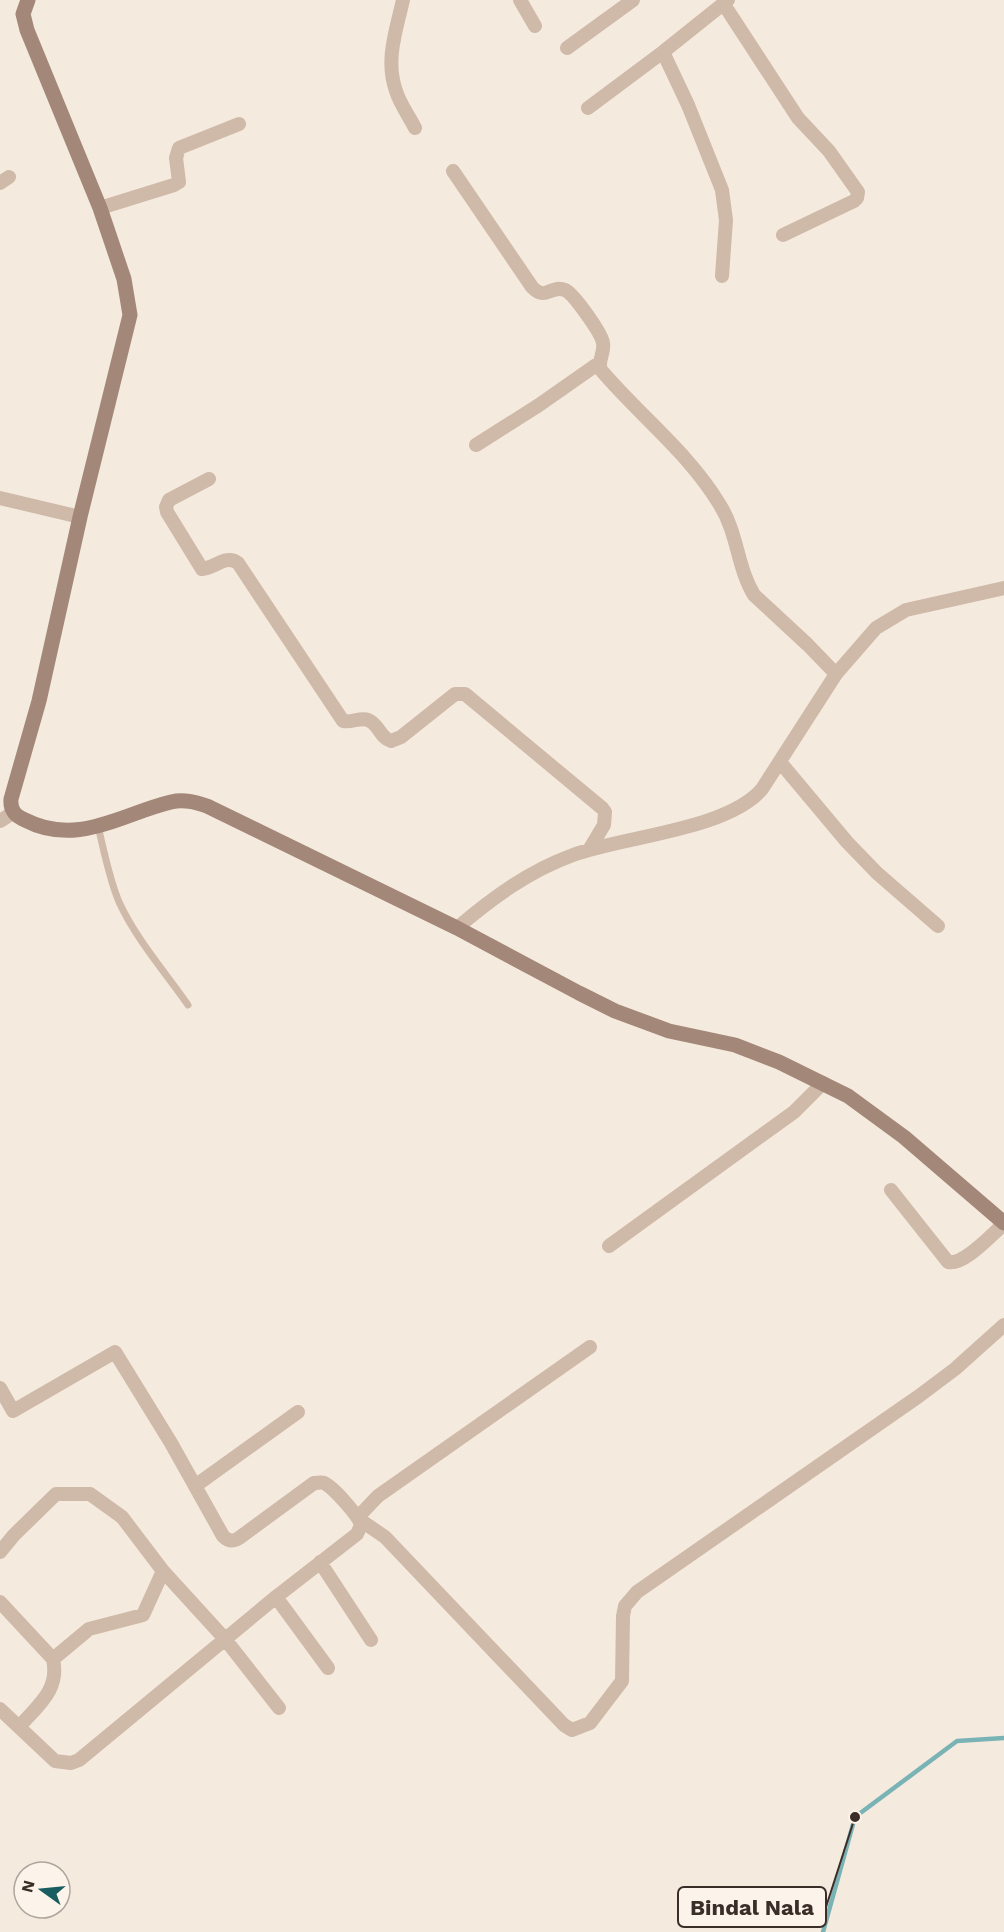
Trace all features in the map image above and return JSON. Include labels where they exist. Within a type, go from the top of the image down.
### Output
[{"type":"street","points":[[28,0],[23,14],[27,30],[100,208],[124,279],[130,315],[80,516],[39,701],[11,799],[10,805],[14,812],[20,818],[36,826],[75,831],[98,826],[172,801],[193,801],[218,810],[457,928],[615,1011],[669,1031],[735,1045],[778,1062],[848,1096],[904,1137],[1004,1223],[963,1260],[954,1264],[948,1262],[891,1190]]},
{"type":"street","points":[[403,0],[392,46],[390,71],[396,93],[415,128]]},
{"type":"street","points":[[520,0],[536,26]]},
{"type":"street","points":[[567,48],[633,0]]},
{"type":"street","points":[[588,108],[726,2],[798,118],[829,151],[858,192],[854,201],[783,235]]},
{"type":"street","points":[[663,52],[688,105],[722,190],[726,220],[722,276]]},
{"type":"street","points":[[100,208],[179,182],[176,158],[179,148],[239,124]]},
{"type":"street","points":[[453,171],[532,287],[540,294],[557,288],[564,290],[577,302],[602,337],[604,348],[599,363],[476,445]]},
{"type":"street","points":[[599,363],[606,376],[671,442],[712,493],[734,534],[742,569],[754,595],[836,674]]},
{"type":"street","points":[[209,479],[169,500],[166,503],[167,512],[202,570],[228,560],[235,560],[238,563],[343,721],[367,720],[373,723],[384,738],[391,741],[400,737],[455,694],[465,694],[602,808],[605,812],[604,825],[589,850]]},
{"type":"street","points":[[0,498],[80,516]]},
{"type":"street","points":[[457,928],[490,900],[525,876],[569,856],[685,826],[738,809],[755,796],[780,762],[836,674],[876,628],[906,610],[1004,588]]},
{"type":"street","points":[[780,762],[833,826],[877,873],[938,926]]},
{"type":"street","points":[[0,821],[14,812]]},
{"type":"street","points":[[609,1246],[794,1112],[823,1083]]},
{"type":"street","points":[[0,1388],[13,1411],[115,1352],[223,1536],[231,1541],[239,1538],[314,1483],[326,1484],[359,1518],[385,1537],[564,1725],[572,1730],[590,1723],[622,1681],[623,1616],[626,1606],[637,1592],[919,1396],[955,1369],[1003,1327]]},
{"type":"street","points":[[359,1518],[378,1496],[590,1347]]},
{"type":"street","points":[[195,1486],[298,1412]]},
{"type":"street","points":[[0,1552],[56,1494],[90,1494],[122,1517],[163,1571],[225,1639],[279,1708]]},
{"type":"street","points":[[0,1708],[56,1761],[71,1763],[79,1760],[276,1597],[357,1534],[361,1525],[359,1518]]},
{"type":"street","points":[[320,1562],[371,1640]]},
{"type":"street","points":[[53,1659],[89,1629],[143,1615],[163,1571]]},
{"type":"street","points":[[276,1597],[328,1668]]},
{"type":"street","points":[[0,1602],[53,1659],[55,1678],[52,1688],[19,1727]]},
{"type":"lane","points":[[98,826],[113,883],[127,918],[188,1005]]},
{"type":"waterway","points":[[823,1932],[855,1817],[957,1741],[1004,1738]]},
{"type":"place","name":"Bindal Nala","points":[[855,1817]]}]
